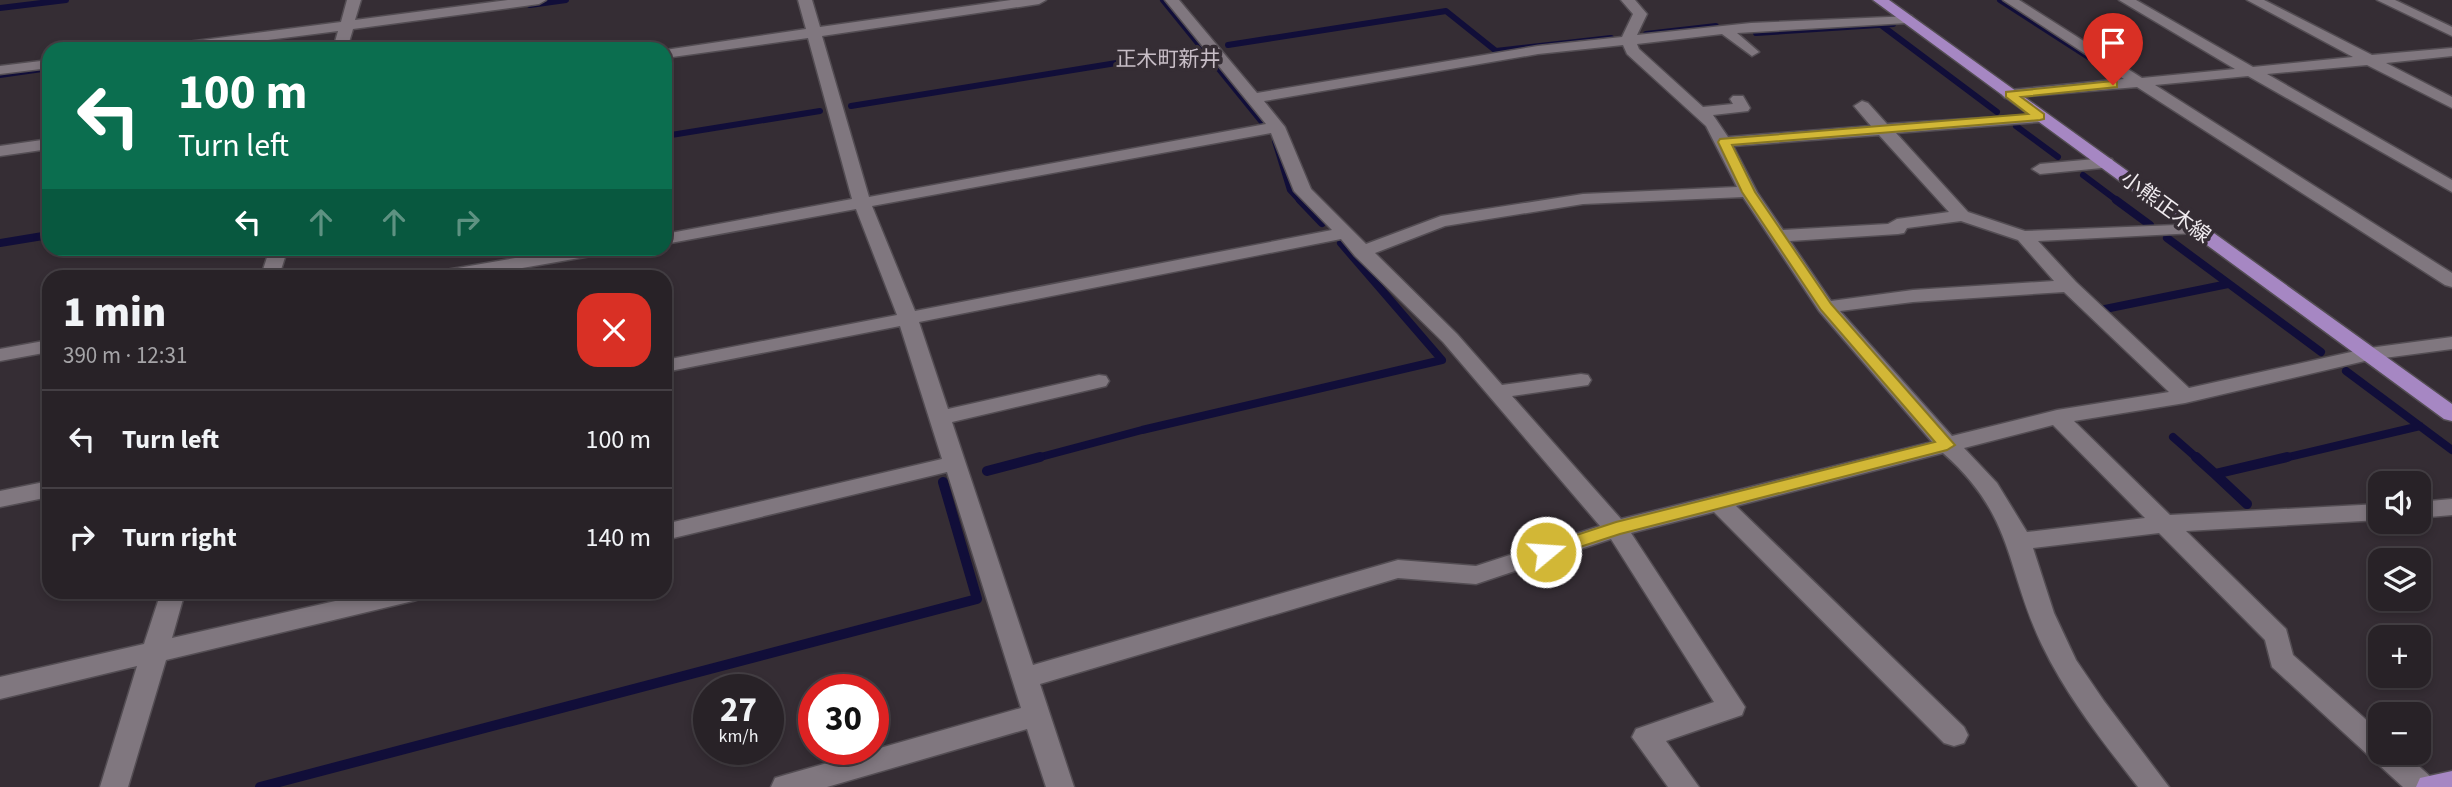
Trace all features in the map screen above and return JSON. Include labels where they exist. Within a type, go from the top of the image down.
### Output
[{"type":"main road","name":"小熊正木線","points":[[1880,0],[2452,414]]},
{"type":"main road","points":[[2430,787],[2452,783]]},
{"type":"street","points":[[342,42],[354,0]]},
{"type":"street","points":[[221,42],[539,0]]},
{"type":"street","points":[[805,0],[862,205],[908,319],[1059,787]]},
{"type":"street","points":[[672,53],[1039,0]]},
{"type":"street","points":[[1172,0],[1277,127],[1303,191],[1361,252],[1450,338],[1616,529],[1732,706],[1646,737],[1685,787]]},
{"type":"street","points":[[1628,0],[1640,14],[1628,39],[1632,51],[1713,124],[1748,192],[1826,307],[1947,445],[1969,463],[2004,508],[2019,541],[2045,624],[2086,700],[2155,787]]},
{"type":"street","points":[[2010,0],[2452,281]]},
{"type":"street","points":[[2126,0],[2452,187]]},
{"type":"street","points":[[2254,0],[2452,103]]},
{"type":"street","points":[[2384,0],[2452,32]]},
{"type":"street","points":[[1255,98],[1538,50],[1628,39],[1907,19]]},
{"type":"street","points":[[1725,30],[1752,52]]},
{"type":"street","points":[[2010,94],[2452,52]]},
{"type":"street","points":[[0,71],[42,65]]},
{"type":"street","points":[[1700,112],[1742,108],[1738,99]]},
{"type":"street","points":[[1862,106],[1924,171],[1962,216]]},
{"type":"street","points":[[1724,142],[2040,117]]},
{"type":"street","points":[[672,238],[1277,127]]},
{"type":"street","points":[[0,151],[42,145]]},
{"type":"street","points":[[2040,169],[2106,163]]},
{"type":"street","points":[[1924,171],[1945,169]]},
{"type":"street","points":[[1361,252],[1441,221],[1518,209],[1583,199],[1748,192]]},
{"type":"street","points":[[1776,236],[1898,229],[1897,224],[1962,216],[2024,236],[2196,228]]},
{"type":"street","points":[[672,365],[1344,233]]},
{"type":"street","points":[[2024,236],[2069,286],[2185,396]]},
{"type":"street","points":[[481,270],[562,256]]},
{"type":"street","points":[[1826,307],[1913,296],[2069,286]]},
{"type":"street","points":[[1024,678],[1398,569],[1476,575],[1616,529],[2057,417],[2185,396],[2369,354],[2452,343]]},
{"type":"street","points":[[0,355],[42,347]]},
{"type":"street","points":[[1497,392],[1581,380]]},
{"type":"street","points":[[940,418],[1098,381]]},
{"type":"street","points":[[2057,417],[2277,636],[2281,660],[2368,738]]},
{"type":"street","points":[[672,529],[955,463]]},
{"type":"street","points":[[0,499],[42,490]]},
{"type":"street","points":[[1719,503],[1954,735]]},
{"type":"street","points":[[2431,509],[2452,508]]},
{"type":"street","points":[[2019,541],[2165,524],[2368,513]]},
{"type":"street","points":[[114,787],[171,599]]},
{"type":"street","points":[[0,688],[383,599]]},
{"type":"street","points":[[785,787],[1036,715]]},
{"type":"street","points":[[2398,765],[2422,787]]},
{"type":"waterway","points":[[0,8],[66,0]]},
{"type":"waterway","points":[[530,5],[566,0]]},
{"type":"waterway","points":[[1163,0],[1203,49]]},
{"type":"waterway","points":[[2000,0],[2093,60]]},
{"type":"waterway","points":[[1228,45],[1446,11],[1496,51],[1611,38]]},
{"type":"waterway","points":[[1756,33],[1893,24]]},
{"type":"waterway","points":[[1881,25],[1997,112]]},
{"type":"waterway","points":[[1646,34],[1716,26]]},
{"type":"waterway","points":[[851,106],[1203,49]]},
{"type":"waterway","points":[[1203,49],[1262,122]]},
{"type":"waterway","points":[[0,75],[42,69]]},
{"type":"waterway","points":[[672,135],[820,111]]},
{"type":"waterway","points":[[2016,126],[2058,157]]},
{"type":"waterway","points":[[1275,141],[1290,190],[1301,202]]},
{"type":"waterway","points":[[2083,175],[2119,202]]},
{"type":"waterway","points":[[1300,200],[1322,223]]},
{"type":"waterway","points":[[2116,200],[2150,225]]},
{"type":"waterway","points":[[0,243],[42,236]]},
{"type":"waterway","points":[[2167,238],[2321,352]]},
{"type":"waterway","points":[[1033,459],[1142,430],[1442,360],[1341,243]]},
{"type":"waterway","points":[[2105,309],[2228,284]]},
{"type":"waterway","points":[[2346,371],[2420,426]]},
{"type":"waterway","points":[[2280,459],[2420,426]]},
{"type":"waterway","points":[[2420,426],[2452,450]]},
{"type":"waterway","points":[[2173,437],[2198,459]]},
{"type":"waterway","points":[[987,471],[1040,457]]},
{"type":"waterway","points":[[2196,457],[2215,474]]},
{"type":"waterway","points":[[2215,474],[2287,457]]},
{"type":"waterway","points":[[2215,474],[2247,504]]},
{"type":"waterway","points":[[260,787],[977,599],[943,482]]},
{"type":"district","name":"正木町新井","points":[[1168,59]]},
{"type":"route","points":[[1546,552],[1616,529],[1947,445],[1826,307],[1748,192],[1724,142],[2040,117],[2010,94],[2113,85]]}]
